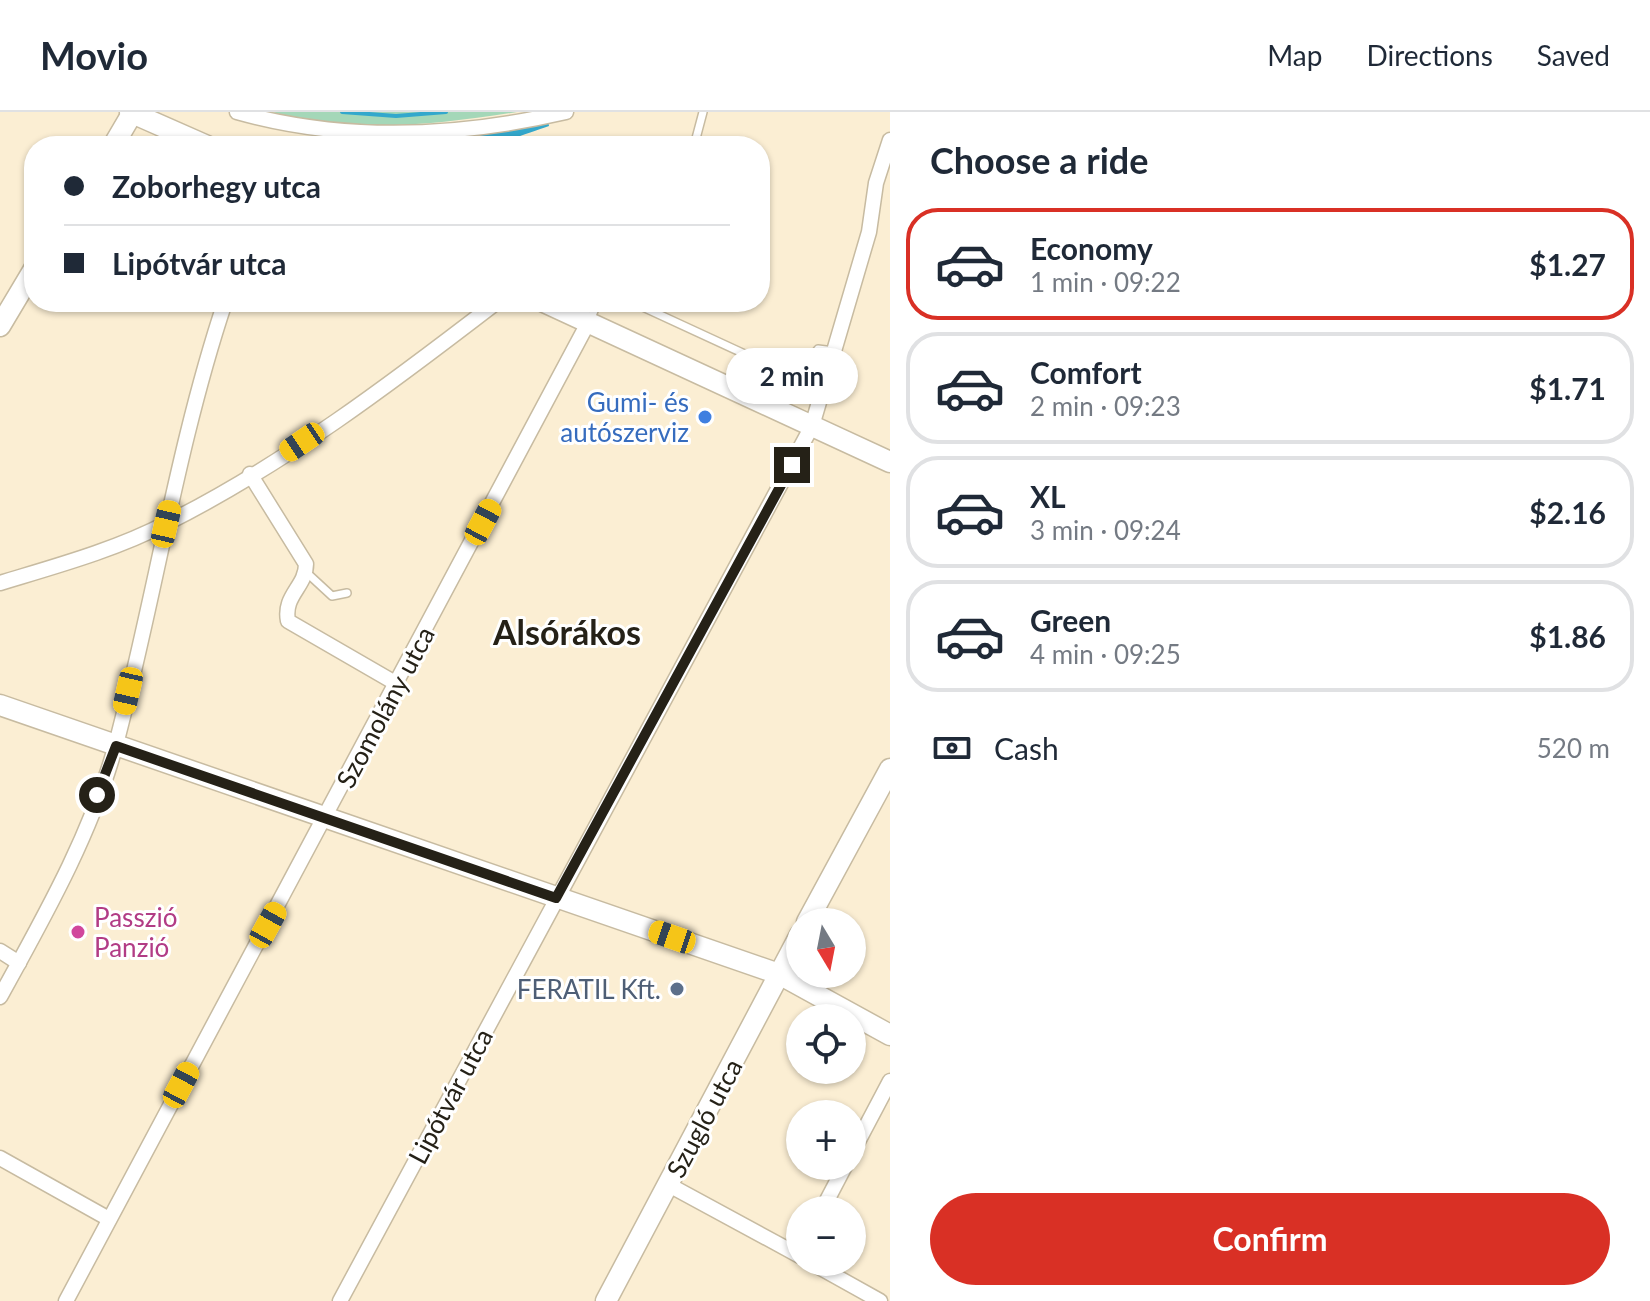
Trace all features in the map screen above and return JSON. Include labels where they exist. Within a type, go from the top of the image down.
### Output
[{"type":"street","points":[[119,136],[132,112],[185,136]]},
{"type":"street","points":[[237,112],[317,129],[401,134],[566,112]]},
{"type":"street","name":"Lipótvár utca","points":[[340,1301],[812,426],[869,232],[876,183],[890,140]]},
{"type":"street","points":[[0,326],[24,286]]},
{"type":"street","points":[[0,997],[79,845],[116,746],[166,524],[220,312]]},
{"type":"street","points":[[0,583],[58,566],[166,524],[250,474],[403,374],[484,312]]},
{"type":"street","points":[[565,312],[890,462]]},
{"type":"street","name":"Szomolány utca","points":[[66,1301],[588,323]]},
{"type":"street","points":[[250,474],[306,564],[306,572],[286,607],[288,621],[397,684]]},
{"type":"street","points":[[0,705],[779,974],[890,1035]]},
{"type":"street","points":[[815,908],[890,769]]},
{"type":"street","points":[[0,951],[19,963]]},
{"type":"street","name":"Szugló utca","points":[[606,1301],[786,961]]},
{"type":"street","points":[[866,1126],[890,1081]]},
{"type":"street","points":[[0,1158],[109,1219]]},
{"type":"street","points":[[669,1185],[786,1248]]},
{"type":"street","points":[[836,1276],[880,1301]]},
{"type":"lane","points":[[697,136],[703,112]]},
{"type":"lane","points":[[588,323],[593,312]]},
{"type":"lane","points":[[654,312],[788,374],[799,373],[818,349],[834,351]]},
{"type":"lane","points":[[306,572],[332,596],[347,593]]},
{"type":"green space","points":[[272,112],[517,112],[425,124],[363,125],[302,119]]},
{"type":"water","points":[[548,120],[549,126],[518,136],[431,136]]},
{"type":"waterway","points":[[342,112],[396,116],[446,112]]},
{"type":"place","name":"Gumi- és autószerviz","points":[[705,417]]},
{"type":"place","name":"Passzió Panzió","points":[[78,932]]},
{"type":"place","name":"FERATIL Kft.","points":[[677,989]]},
{"type":"district","name":"Alsórákos","points":[[567,631]]},
{"type":"route","points":[[97,795],[116,746],[556,898],[792,465]]}]
